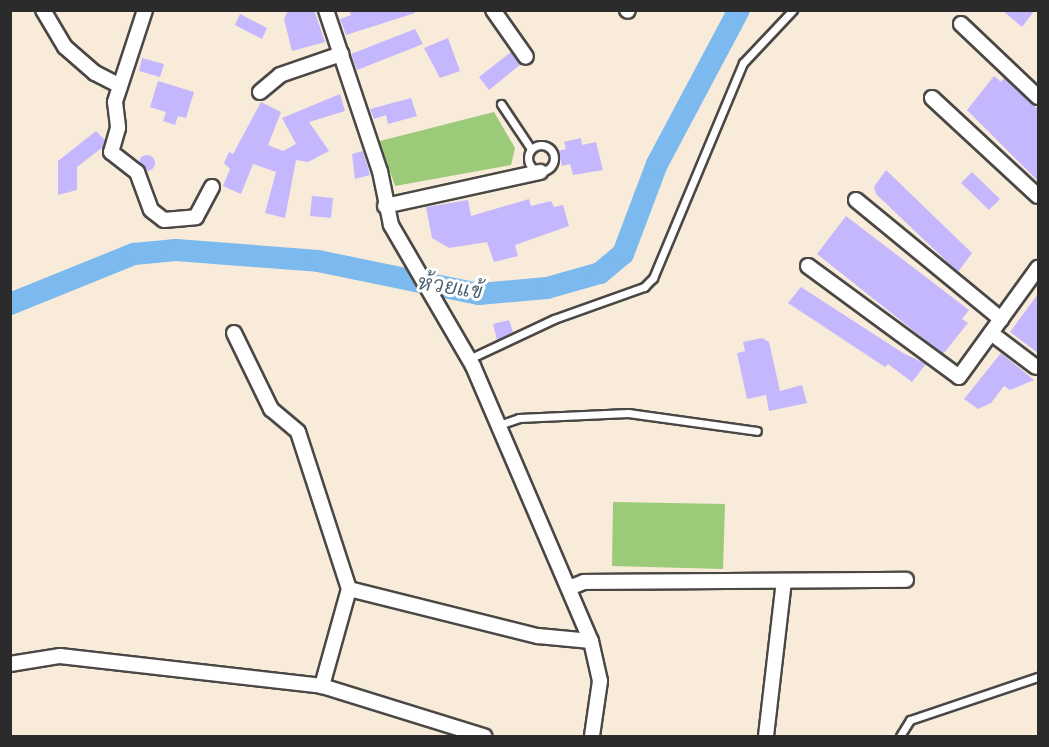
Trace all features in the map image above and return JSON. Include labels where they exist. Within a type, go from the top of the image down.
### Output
[{"type":"street","points":[[43,10],[65,47],[95,74],[120,86]]},
{"type":"street","points":[[146,10],[120,86],[111,152],[137,172],[155,214],[164,219],[196,217],[212,187]]},
{"type":"street","points":[[326,10],[380,171],[385,206],[391,225],[470,358],[591,641],[600,681],[592,736]]},
{"type":"street","points":[[493,10],[526,57]]},
{"type":"street","points":[[961,24],[1038,97]]},
{"type":"street","points":[[260,92],[280,75],[341,54]]},
{"type":"street","points":[[932,98],[1038,196]]},
{"type":"street","points":[[385,206],[540,172]]},
{"type":"street","points":[[856,200],[1001,319]]},
{"type":"street","points":[[808,266],[959,376],[1037,272]]},
{"type":"street","points":[[234,333],[272,409],[298,432],[349,589],[322,686]]},
{"type":"street","points":[[991,333],[1036,368]]},
{"type":"street","points":[[569,588],[584,582],[906,580]]},
{"type":"street","points":[[766,736],[784,581]]},
{"type":"street","points":[[349,589],[538,636],[591,641]]},
{"type":"street","points":[[10,663],[60,656],[322,686],[484,736]]},
{"type":"lane","points":[[470,358],[554,319],[632,292],[654,278],[743,63],[793,10]]},
{"type":"lane","points":[[501,104],[531,149]]},
{"type":"lane","points":[[528,157],[540,172],[552,166],[554,153],[543,145],[531,149]]},
{"type":"lane","points":[[515,177],[531,149]]},
{"type":"lane","points":[[499,425],[519,418],[628,412],[757,431]]},
{"type":"lane","points":[[900,736],[910,720],[1038,677]]},
{"type":"green space","points":[[494,112],[515,148],[511,165],[395,186],[380,141]]},
{"type":"green space","points":[[613,502],[725,504],[723,569],[612,566]]},
{"type":"building","points":[[288,10],[314,10],[325,42],[292,51],[284,19]]},
{"type":"building","points":[[349,10],[415,10],[415,13],[346,35],[340,19],[351,15]]},
{"type":"building","points":[[1002,10],[1035,10],[1022,27]]},
{"type":"building","points":[[240,14],[267,28],[262,39],[235,25]]},
{"type":"building","points":[[415,29],[423,44],[357,70],[351,54]]},
{"type":"building","points":[[448,38],[460,71],[440,78],[424,48]]},
{"type":"building","points":[[511,52],[521,64],[489,90],[479,77]]},
{"type":"building","points":[[142,58],[164,64],[160,77],[139,71]]},
{"type":"building","points":[[994,76],[1001,82],[1004,78],[1038,109],[1038,181],[967,110]]},
{"type":"building","points":[[158,81],[194,92],[186,118],[178,116],[175,125],[163,121],[166,112],[150,107]]},
{"type":"building","points":[[340,94],[345,111],[309,122],[329,151],[308,162],[296,160],[285,218],[265,213],[276,172],[253,164],[241,194],[223,186],[230,169],[224,163],[229,152],[233,154],[261,102],[281,112],[268,145],[283,151],[296,144],[282,118]]},
{"type":"building","points":[[411,98],[417,116],[388,124],[386,115],[374,119],[370,109]]},
{"type":"building","points":[[96,131],[105,140],[103,147],[77,167],[77,190],[58,195],[58,161]]},
{"type":"building","points":[[581,138],[582,145],[596,142],[603,170],[573,175],[570,164],[562,166],[558,151],[566,149],[564,142]]},
{"type":"building","points":[[363,151],[370,175],[355,179],[352,154]]},
{"type":"building","points":[[147,155],[153,157],[155,163],[153,169],[147,171],[141,169],[139,163],[141,157]]},
{"type":"building","points":[[886,170],[972,253],[958,272],[876,194],[874,187]]},
{"type":"building","points":[[972,172],[1000,199],[989,210],[961,183]]},
{"type":"building","points":[[312,196],[333,198],[331,218],[310,216]]},
{"type":"building","points":[[529,199],[531,206],[551,201],[554,207],[563,205],[569,226],[515,245],[518,256],[494,262],[487,242],[449,248],[432,238],[426,207],[468,200],[471,216]]},
{"type":"building","points":[[846,216],[969,310],[962,319],[968,323],[943,354],[817,254]]},
{"type":"building","points":[[801,287],[903,353],[926,364],[912,382],[888,364],[885,367],[788,303]]},
{"type":"building","points":[[1038,294],[1038,353],[1010,332]]},
{"type":"building","points":[[509,320],[513,332],[497,340],[493,324]]},
{"type":"building","points":[[762,338],[769,342],[780,391],[802,385],[807,403],[769,411],[766,395],[747,399],[737,353],[745,351],[743,342]]},
{"type":"building","points":[[1001,353],[1034,380],[1010,390],[1004,386],[991,403],[978,409],[964,399]]},
{"type":"waterway","name":"ห้วยแข้","points":[[10,304],[134,254],[176,250],[318,261],[479,294],[547,288],[600,273],[623,254],[657,164],[739,10]]}]
